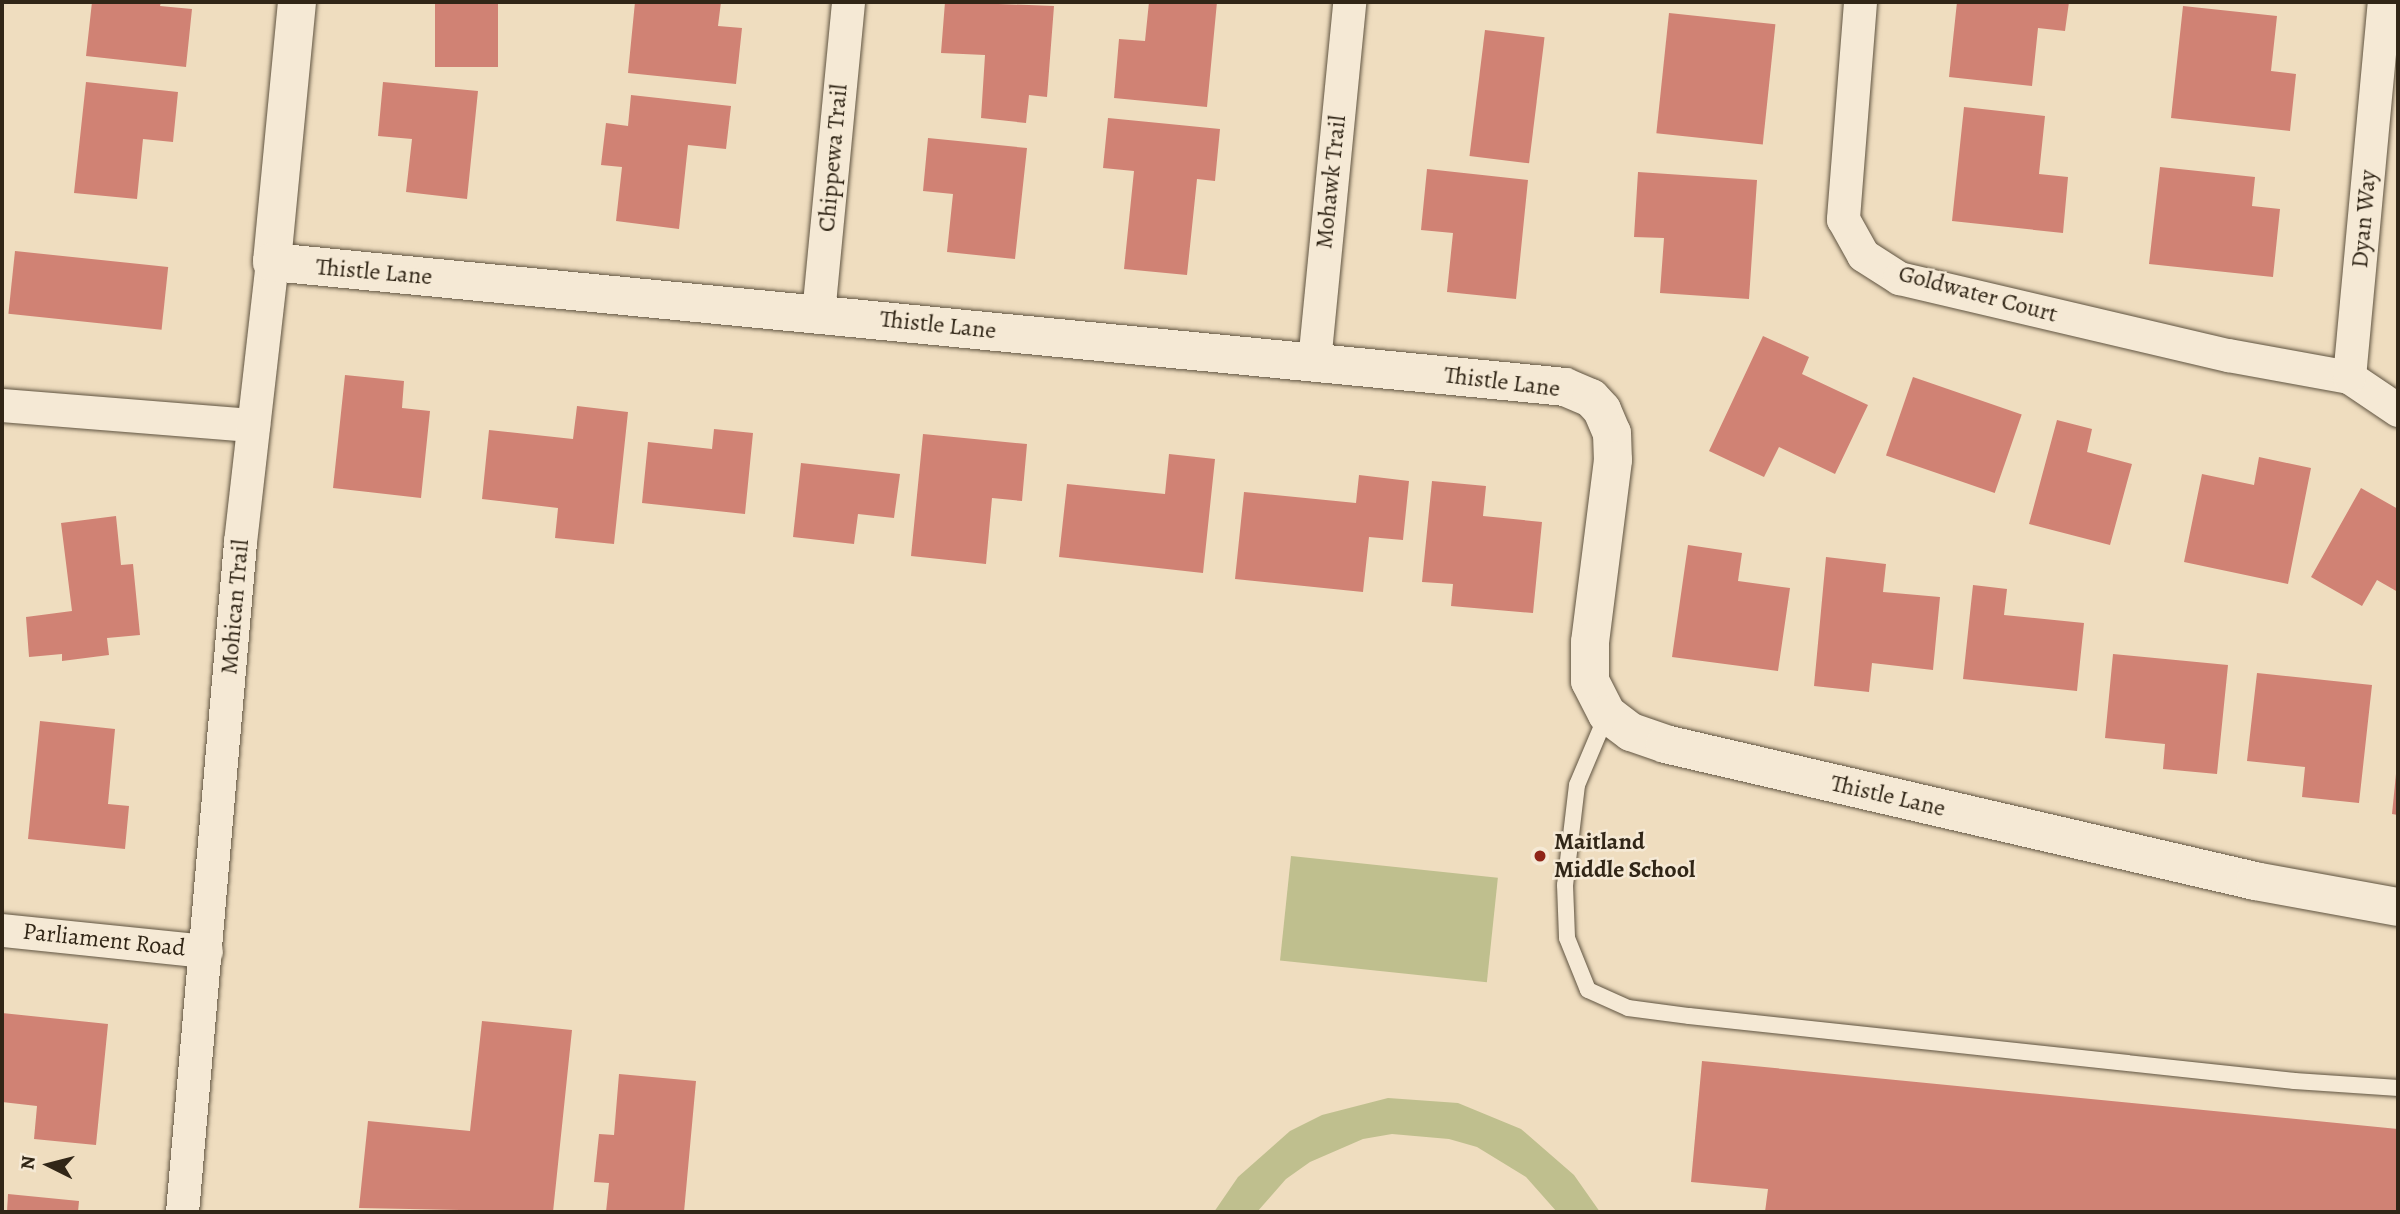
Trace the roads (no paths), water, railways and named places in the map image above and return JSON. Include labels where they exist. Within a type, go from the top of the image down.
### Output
[{"type":"street","name":"Mohican Trail","points":[[182,1212],[253,425],[297,2]]},
{"type":"street","name":"Chippewa Trail","points":[[818,314],[848,2]]},
{"type":"street","name":"Mohawk Trail","points":[[1314,362],[1349,2]]},
{"type":"street","name":"Goldwater Court","points":[[1860,2],[1843,219],[1863,255],[1899,278],[2228,355],[2349,377]]},
{"type":"street","name":"Dyan Way","points":[[2349,377],[2384,2]]},
{"type":"street","name":"Thistle Lane","points":[[272,262],[1565,387],[1591,398],[1602,410],[1612,433],[1613,460],[1590,642],[1590,681],[1607,714],[1631,732],[1665,744],[2255,881],[2398,907]]},
{"type":"street","points":[[2349,377],[2398,410]]},
{"type":"street","points":[[2,405],[253,425]]},
{"type":"street","name":"Parliament Road","points":[[2,930],[206,951]]},
{"type":"lane","points":[[1607,714],[1577,785],[1565,885],[1567,938],[1588,989],[1628,1007],[1689,1016],[2281,1080],[2398,1088]]},
{"type":"place","name":"Maitland Middle School","points":[[1540,856]]}]
